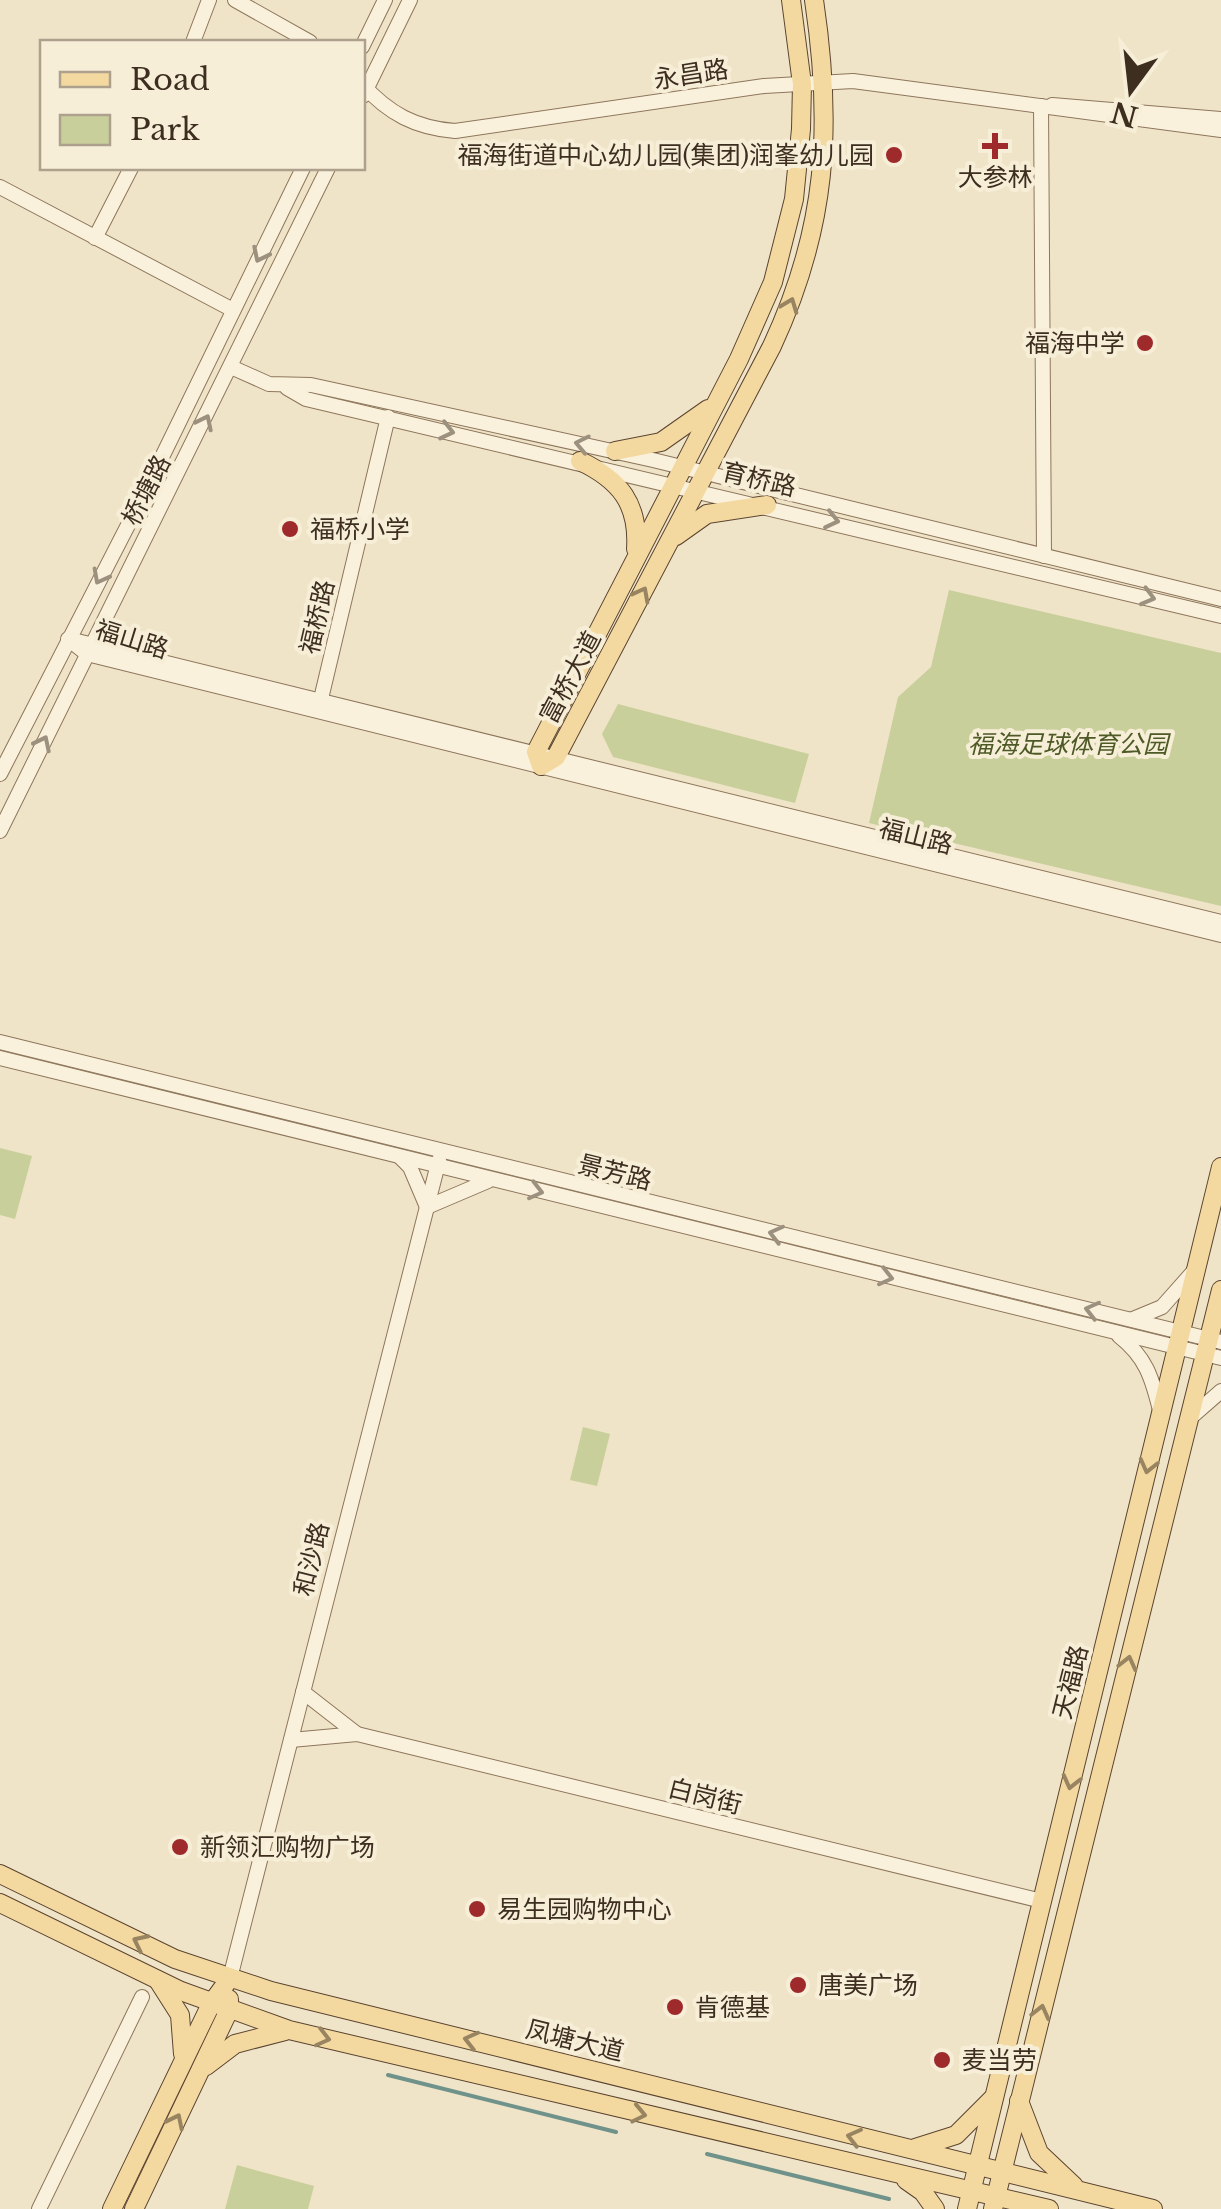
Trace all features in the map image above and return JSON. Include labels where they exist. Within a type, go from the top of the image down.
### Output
[{"type":"main road","name":"富桥大道","points":[[544,758],[630,570],[751,335],[788,229],[799,162],[802,84],[790,0]]},
{"type":"main road","name":"富桥大道","points":[[544,758],[668,544],[772,346],[796,290],[816,215],[826,144],[825,82],[814,0]]},
{"type":"main road","points":[[615,451],[648,447],[678,433],[719,398]]},
{"type":"main road","points":[[580,461],[617,483],[634,510],[636,548],[630,570]]},
{"type":"main road","points":[[668,544],[706,514],[767,504]]},
{"type":"main road","name":"天福路","points":[[969,2200],[1221,1167]]},
{"type":"main road","name":"天福路","points":[[994,2203],[1189,1419],[1214,1348],[1221,1290]]},
{"type":"main road","name":"凤塘大道","points":[[0,1874],[175,1959],[230,1978],[1153,2209]]},
{"type":"main road","points":[[0,1903],[220,2007],[289,2030],[886,2172],[969,2200],[1050,2209]]},
{"type":"main road","points":[[151,1975],[176,2004],[183,2031],[183,2061]]},
{"type":"main road","name":"和沙路","points":[[134,2209],[199,2074],[230,1978]]},
{"type":"main road","name":"和沙路","points":[[112,2209],[183,2061],[220,2007]]},
{"type":"main road","points":[[199,2074],[235,2044],[289,2030]]},
{"type":"main road","points":[[900,2148],[922,2147],[956,2135],[995,2094]]},
{"type":"main road","points":[[1019,2102],[1039,2153],[1078,2190]]},
{"type":"main road","points":[[886,2172],[909,2182],[935,2209]]},
{"type":"street","points":[[194,40],[209,0]]},
{"type":"street","points":[[235,0],[306,40]]},
{"type":"street","points":[[365,40],[385,0]]},
{"type":"street","points":[[365,88],[410,0]]},
{"type":"street","name":"永昌路","points":[[365,91],[388,111],[416,124],[456,131],[802,84],[853,81],[1069,113],[1221,130]]},
{"type":"street","name":"永昌路","points":[[1041,106],[1070,103],[1221,119]]},
{"type":"street","points":[[1041,106],[1044,556]]},
{"type":"street","points":[[95,238],[130,170]]},
{"type":"street","name":"桥塘路","points":[[0,774],[302,170]]},
{"type":"street","name":"桥塘路","points":[[0,831],[327,170]]},
{"type":"street","points":[[0,187],[234,310]]},
{"type":"street","points":[[751,335],[772,346]]},
{"type":"street","name":"育桥路","points":[[231,367],[306,398],[580,461],[702,480],[1221,599]]},
{"type":"street","name":"育桥路","points":[[286,387],[311,385],[615,451],[679,475]]},
{"type":"street","name":"福桥路","points":[[320,705],[388,417]]},
{"type":"street","name":"育桥路","points":[[702,480],[767,504],[1221,616]]},
{"type":"street","name":"福山路","points":[[68,639],[90,648],[320,705],[1221,922]]},
{"type":"street","name":"福山路","points":[[544,758],[1221,935]]},
{"type":"street","name":"景芳路","points":[[0,1042],[440,1160],[1131,1320],[1214,1348]]},
{"type":"street","name":"景芳路","points":[[0,1058],[400,1157],[440,1160],[493,1180],[1114,1332],[1179,1339]]},
{"type":"street","points":[[400,1157],[410,1167],[427,1208],[473,1184],[493,1180]]},
{"type":"street","name":"和沙路","points":[[230,1978],[440,1160]]},
{"type":"street","points":[[1131,1320],[1162,1307],[1196,1268]]},
{"type":"street","points":[[1114,1332],[1138,1352],[1150,1372],[1160,1414]]},
{"type":"street","points":[[1189,1419],[1221,1391]]},
{"type":"street","points":[[303,1692],[358,1734]]},
{"type":"street","points":[[291,1740],[358,1734]]},
{"type":"street","name":"白岗街","points":[[358,1734],[1042,1901]]},
{"type":"street","points":[[39,2209],[142,1997]]},
{"type":"green space","name":"福海足球体育公园","points":[[949,590],[1221,653],[1221,906],[869,823],[898,697],[931,667]]},
{"type":"green space","points":[[618,704],[809,754],[795,803],[613,757],[602,734]]},
{"type":"green space","points":[[0,1148],[32,1156],[15,1219],[0,1215]]},
{"type":"green space","points":[[583,1427],[610,1434],[597,1486],[570,1480]]},
{"type":"green space","points":[[237,2165],[314,2186],[308,2209],[225,2209]]},
{"type":"waterway","points":[[388,2075],[616,2132]]},
{"type":"waterway","points":[[707,2154],[889,2199]]},
{"type":"place","name":"大参林","points":[[995,146]]},
{"type":"place","name":"福海街道中心幼儿园(集团)润峯幼儿园","points":[[894,155]]},
{"type":"place","name":"福海中学","points":[[1145,343]]},
{"type":"place","name":"福桥小学","points":[[290,529]]},
{"type":"place","name":"新领汇购物广场","points":[[180,1847]]},
{"type":"place","name":"易生园购物中心","points":[[477,1909]]},
{"type":"place","name":"唐美广场","points":[[798,1985]]},
{"type":"place","name":"肯德基","points":[[675,2007]]},
{"type":"place","name":"麦当劳","points":[[942,2060]]}]
